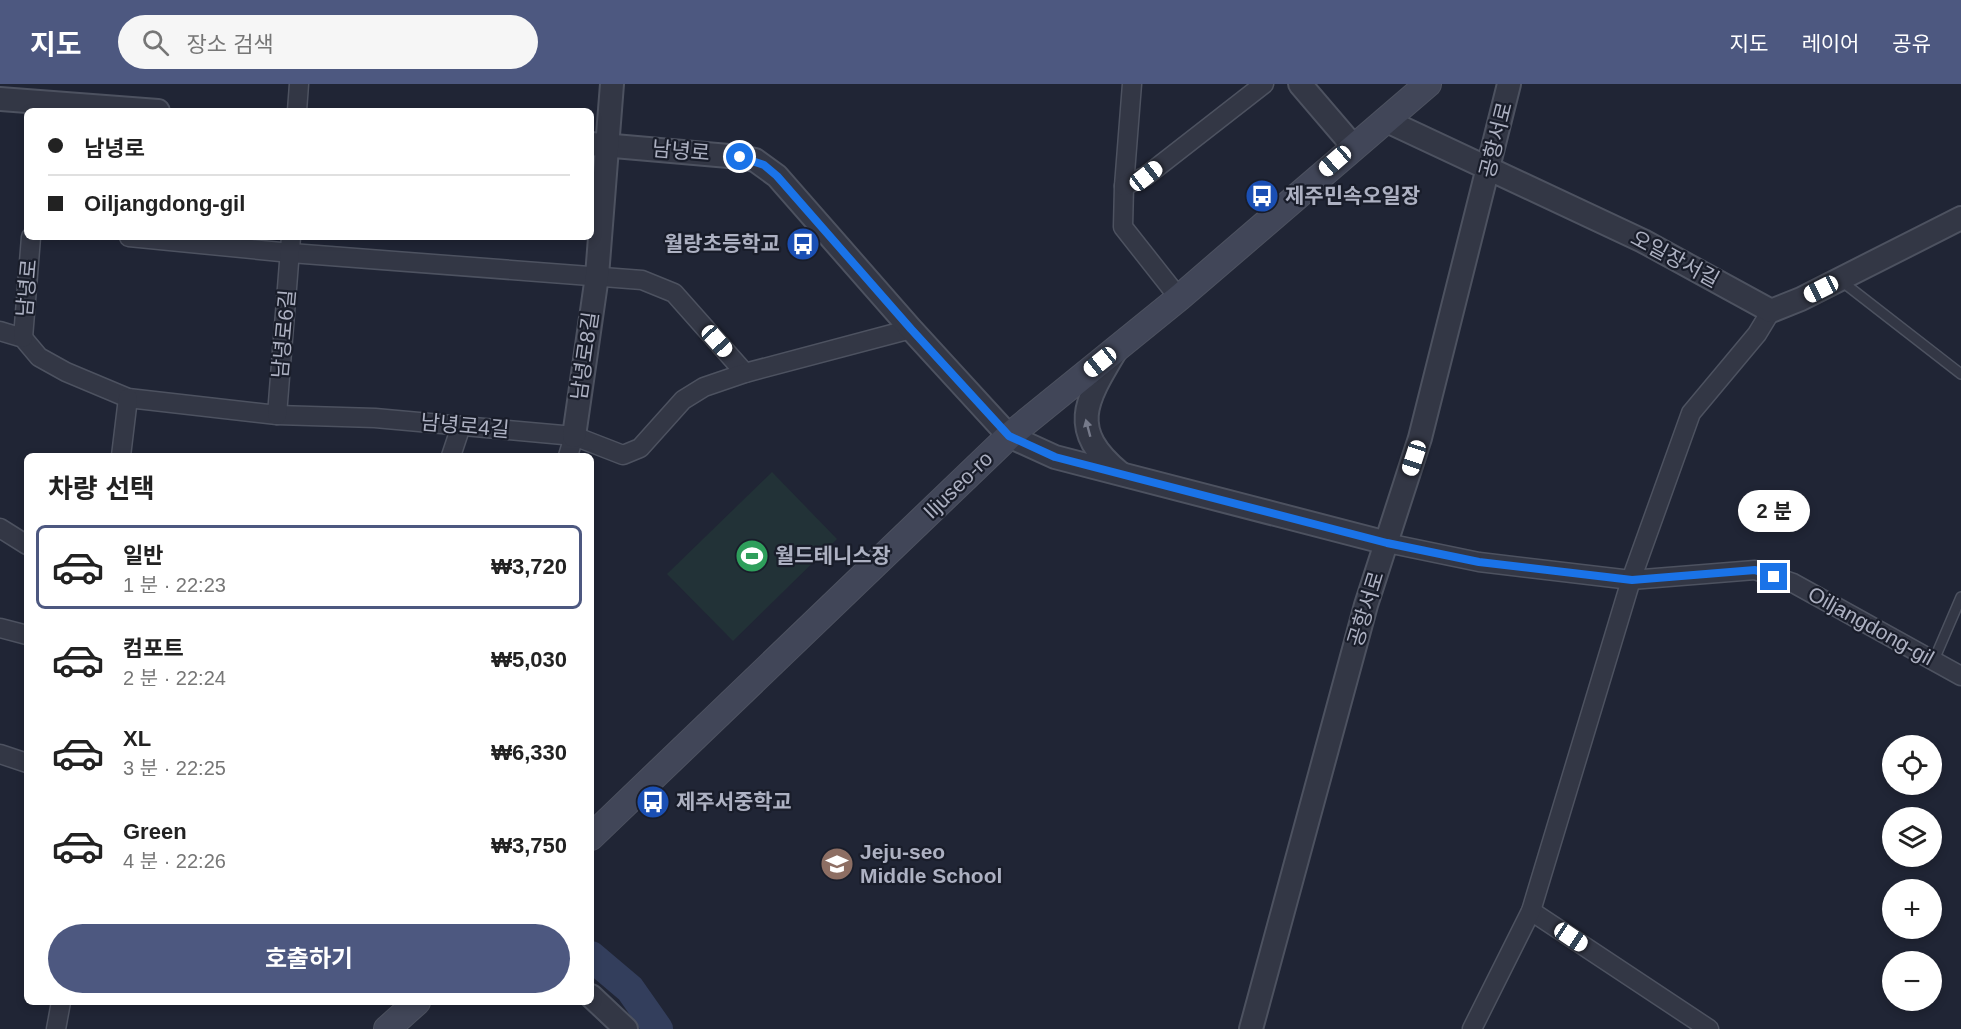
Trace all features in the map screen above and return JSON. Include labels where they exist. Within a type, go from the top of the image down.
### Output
[{"type":"main road","name":"Iljuseo-ro","points":[[594,834],[1009,436],[1179,298],[1353,146],[1428,84]]},
{"type":"main road","points":[[387,1029],[414,1005]]},
{"type":"street","points":[[297,108],[299,84]]},
{"type":"street","name":"남녕로8길","points":[[571,446],[597,276],[599,145],[612,84]]},
{"type":"street","points":[[1132,84],[1123,227],[1179,298]]},
{"type":"street","points":[[1124,186],[1146,176],[1264,84]]},
{"type":"street","points":[[1300,84],[1353,146]]},
{"type":"street","name":"공항서로","points":[[1251,1029],[1366,605],[1420,438],[1509,84]]},
{"type":"street","points":[[0,99],[38,99],[128,108]]},
{"type":"street","name":"오일장서길","points":[[1385,120],[1643,241],[1771,311]]},
{"type":"street","name":"남녕로","points":[[599,145],[740,157],[764,165],[777,176],[911,329],[1009,436]]},
{"type":"street","points":[[1472,1029],[1531,911],[1632,580],[1691,413],[1757,334],[1771,311],[1840,280],[1961,218]]},
{"type":"street","name":"남녕로","points":[[23,338],[31,240]]},
{"type":"street","points":[[190,240],[291,245],[642,280],[674,293],[745,372]]},
{"type":"street","name":"남녕로6길","points":[[278,416],[291,245]]},
{"type":"street","name":"남녕로4길","points":[[0,331],[23,338],[39,357],[66,372],[128,398],[278,416],[375,418],[460,426],[623,455],[640,448],[683,400],[704,387],[745,372],[911,329]]},
{"type":"street","points":[[1118,347],[1094,391],[1085,420],[1086,430],[1099,453],[1121,474]]},
{"type":"street","points":[[122,453],[128,398]]},
{"type":"street","points":[[452,453],[460,426]]},
{"type":"street","name":"Oiljangdong-gil","points":[[1009,436],[1055,457],[1387,543],[1479,562],[1632,580],[1755,570],[1793,584],[1961,676]]},
{"type":"street","points":[[0,528],[24,543]]},
{"type":"street","points":[[0,628],[24,634]]},
{"type":"street","points":[[0,755],[24,762]]},
{"type":"street","points":[[1531,911],[1709,1029]]},
{"type":"street","points":[[594,999],[626,1029]]},
{"type":"street","points":[[56,1029],[60,1005]]},
{"type":"lane","points":[[1840,280],[1961,374]]},
{"type":"lane","points":[[1934,660],[1961,597]]},
{"type":"shaded area","name":"월드테니스장","points":[[772,472],[837,539],[733,641],[667,574]]},
{"type":"waterway","points":[[594,959],[630,989],[658,1029]]},
{"type":"place","name":"제주민속오일장","points":[[1262,196]]},
{"type":"place","name":"월랑초등학교","points":[[803,244]]},
{"type":"place","name":"월드테니스장","points":[[752,556]]},
{"type":"place","name":"제주서중학교","points":[[653,802]]},
{"type":"place","name":"Jeju-seo Middle School","points":[[837,864]]},
{"type":"route","points":[[740,157],[755,160],[777,176],[911,329],[1009,436],[1055,457],[1387,543],[1479,562],[1632,580],[1755,570],[1774,577]]}]
